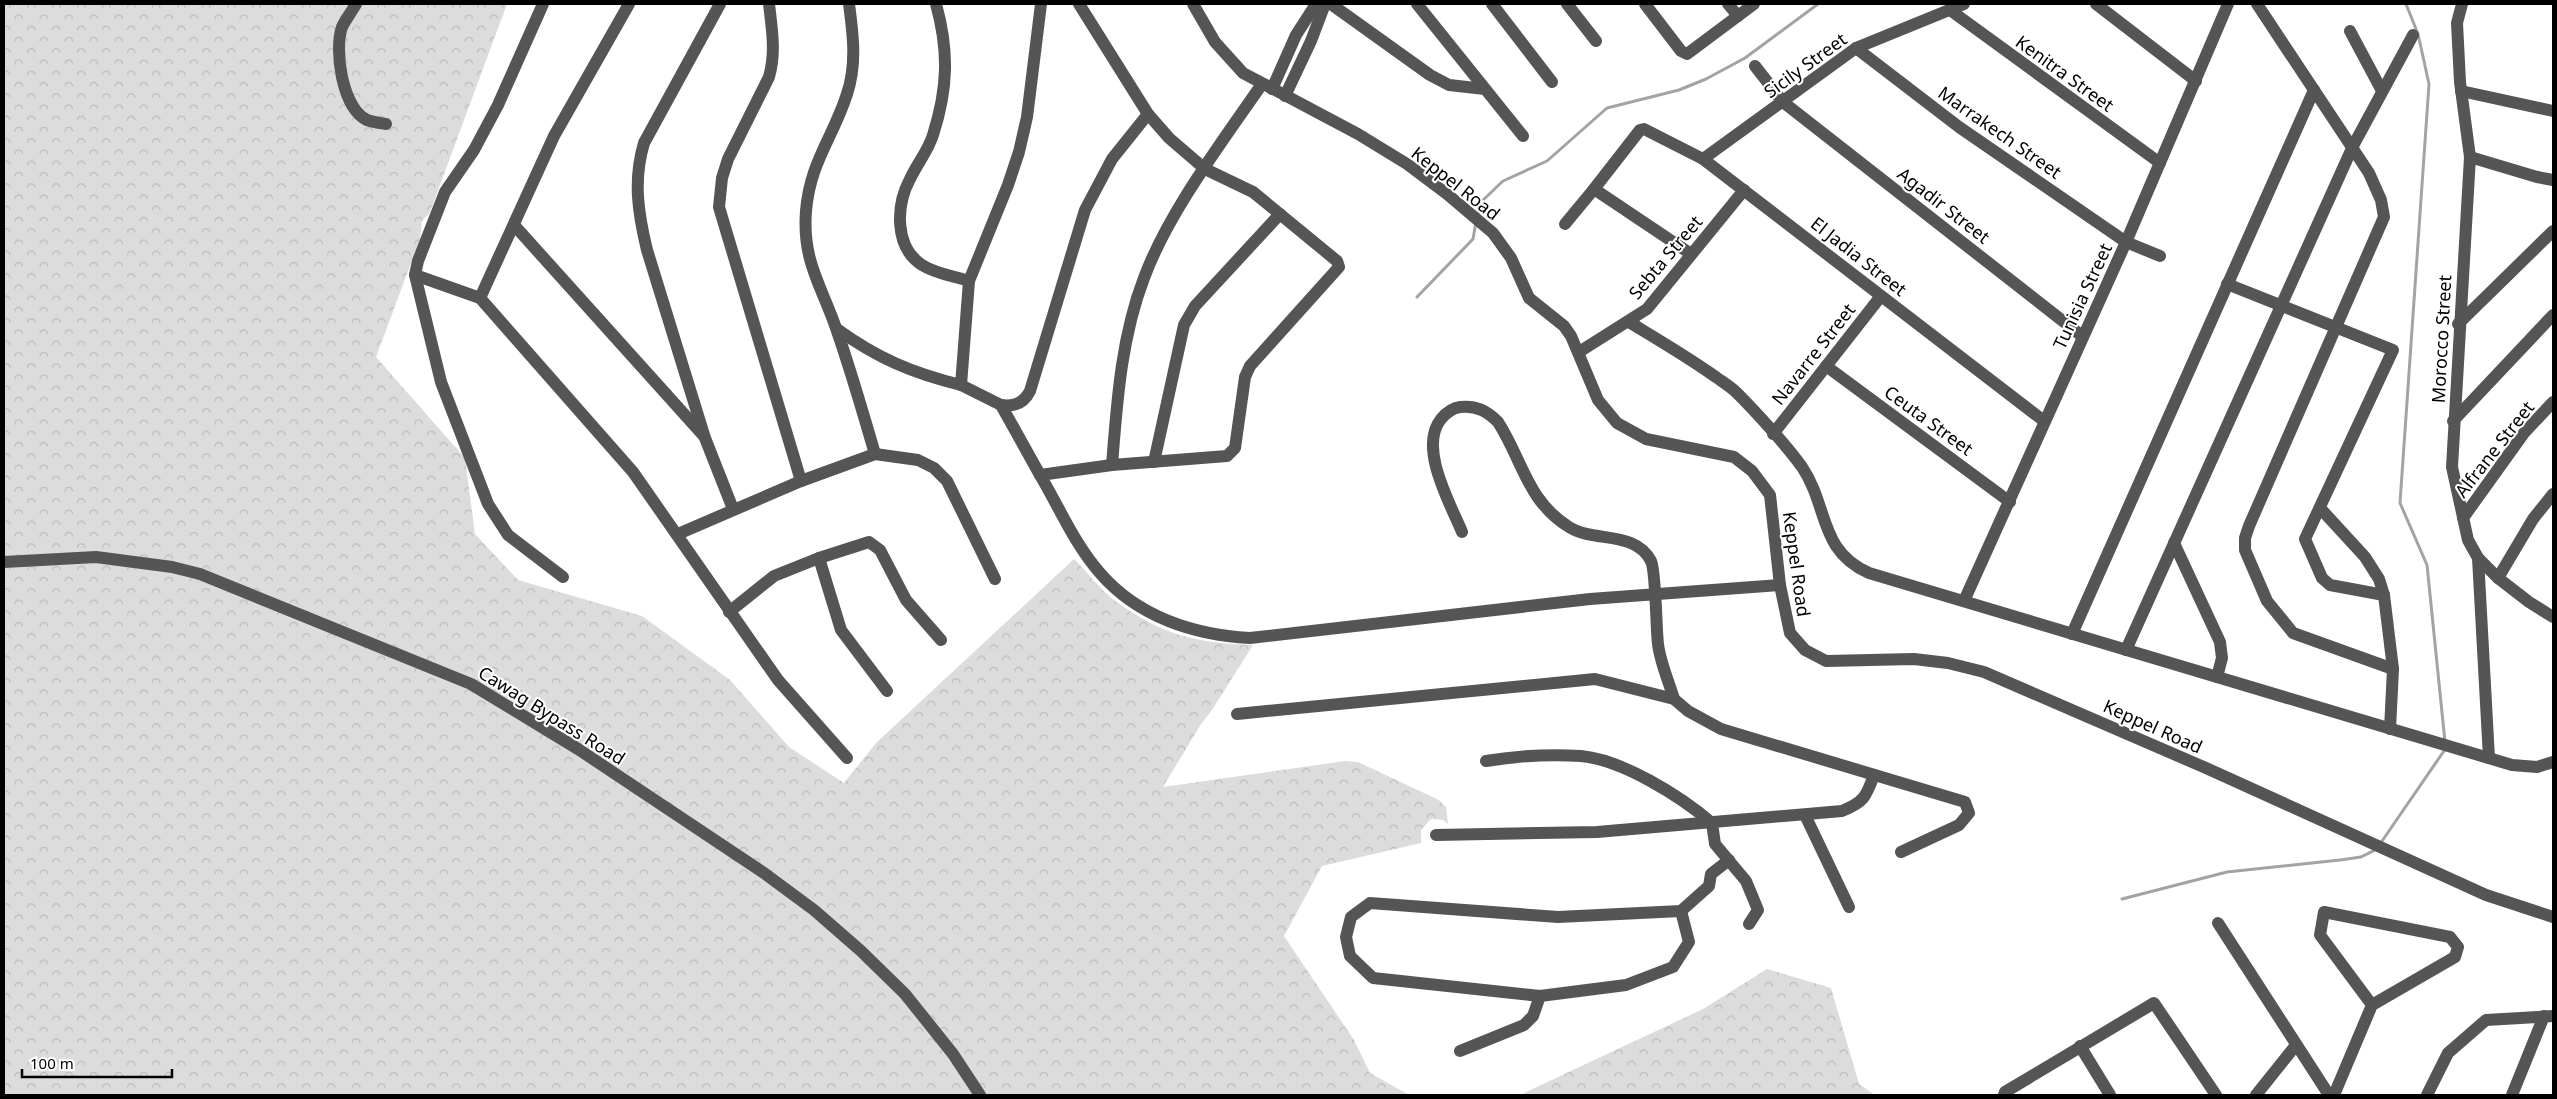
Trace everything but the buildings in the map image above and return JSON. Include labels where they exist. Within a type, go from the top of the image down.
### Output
[{"type":"street","points":[[356,4],[342,27],[338,46],[340,68],[350,99],[358,112],[366,120],[386,124]]},
{"type":"street","points":[[543,4],[498,106],[474,150],[445,192],[418,261],[415,275],[441,382],[488,504],[508,535],[563,578]]},
{"type":"street","points":[[480,298],[554,136],[630,4]]},
{"type":"street","points":[[720,4],[644,143],[638,164],[637,187],[639,219],[647,250],[705,438],[733,509]]},
{"type":"street","points":[[769,4],[775,49],[773,62],[769,77],[724,168],[719,207],[801,481]]},
{"type":"street","points":[[849,4],[854,58],[848,92],[836,124],[816,162],[806,212],[806,246],[811,266],[836,329],[875,454]]},
{"type":"street","points":[[936,4],[946,45],[944,86],[933,136],[904,193],[900,224],[903,240],[910,254],[921,264],[969,280]]},
{"type":"street","points":[[961,385],[969,280],[1008,185],[1018,152],[1027,117],[1042,4]]},
{"type":"street","points":[[1040,475],[1112,465],[1228,456],[1232,453],[1245,377],[1250,366],[1339,269],[1337,262],[1253,192],[1205,169],[1169,138],[1148,114],[1079,4]]},
{"type":"street","name":"Keppel Road","points":[[1193,4],[1215,42],[1243,73],[1358,134],[1407,164],[1471,213],[1493,233],[1506,250],[1529,298],[1564,326],[1579,352],[1588,380],[1602,408],[1625,430],[1646,439],[1734,457],[1752,471],[1770,495],[1780,585],[1790,633],[1805,650],[1826,661],[1914,659],[1948,663],[1984,672],[2206,768],[2486,895],[2553,917]]},
{"type":"street","points":[[1112,465],[1121,373],[1132,314],[1143,279],[1155,251],[1205,169],[1267,86],[1316,4]]},
{"type":"street","points":[[1285,96],[1311,41],[1325,4]]},
{"type":"street","points":[[1331,4],[1430,76],[1448,85],[1485,89]]},
{"type":"street","points":[[1417,4],[1523,136]]},
{"type":"street","points":[[1492,4],[1552,82]]},
{"type":"street","points":[[1567,4],[1596,41]]},
{"type":"street","points":[[1645,4],[1682,51],[1691,53],[1754,4]]},
{"type":"street","points":[[1728,4],[1738,16]]},
{"type":"street","name":"Sicily Street","points":[[1704,159],[1856,48],[1964,4]]},
{"type":"street","points":[[2096,4],[2196,81]]},
{"type":"street","name":"Tunisia Street","points":[[1964,601],[2126,242],[2228,4]]},
{"type":"street","points":[[2258,4],[2369,173],[2381,200],[2384,217],[2249,526],[2245,538],[2245,550],[2267,601],[2293,634],[2393,668]]},
{"type":"street","name":"Morocco Street","points":[[2462,4],[2456,23],[2461,90],[2470,157],[2458,324],[2452,467],[2468,540],[2478,558],[2498,578],[2529,602],[2553,617]]},
{"type":"street","name":"Kenitra Street","points":[[1950,10],[2160,164]]},
{"type":"street","points":[[2350,31],[2382,91]]},
{"type":"street","points":[[2126,650],[2353,146],[2413,35]]},
{"type":"street","name":"Marrakech Street","points":[[1856,48],[1959,127],[2126,242],[2160,256]]},
{"type":"street","name":"Agadir Street","points":[[1755,66],[1783,102],[2082,336]]},
{"type":"street","points":[[2072,634],[2314,90]]},
{"type":"street","points":[[2461,90],[2553,111]]},
{"type":"street","points":[[836,329],[864,348],[904,369],[961,385],[1001,405],[1011,406],[1020,403],[1030,391],[1085,210],[1112,159],[1148,114]]},
{"type":"street","name":"El Jadia Street","points":[[1594,189],[1636,133],[1644,129],[1704,159],[2044,421]]},
{"type":"street","points":[[2470,157],[2537,178],[2553,180]]},
{"type":"street","points":[[1566,224],[1594,189],[1691,254]]},
{"type":"street","name":"Sebta Street","points":[[1579,352],[1647,309],[1744,190]]},
{"type":"street","points":[[1154,462],[1184,325],[1195,306],[1280,214]]},
{"type":"street","points":[[514,225],[705,438]]},
{"type":"street","points":[[2458,324],[2553,231]]},
{"type":"street","points":[[415,275],[480,298],[610,444],[678,534],[729,612],[778,680],[847,758]]},
{"type":"street","points":[[2227,284],[2394,350],[2305,539],[2322,578],[2330,585],[2384,595]]},
{"type":"street","name":"Navarre Street","points":[[1773,434],[1881,296]]},
{"type":"street","points":[[2453,422],[2553,315]]},
{"type":"street","points":[[1629,322],[1690,360],[1736,392],[1802,468],[1818,500],[1831,540],[1845,558],[1855,566],[1869,572],[2072,634],[2512,765],[2537,767],[2553,762]]},
{"type":"street","name":"Ceuta Street","points":[[1826,366],[2010,502]]},
{"type":"street","name":"Alfrane Street","points":[[2463,518],[2524,433],[2553,402]]},
{"type":"street","points":[[1001,405],[1082,549],[1099,573],[1117,590],[1146,610],[1172,623],[1220,636],[1250,638],[1580,600],[1654,596],[1780,585]]},
{"type":"street","points":[[1462,532],[1436,468],[1432,441],[1437,424],[1447,413],[1458,408],[1473,407],[1489,414],[1498,422],[1533,492],[1553,516],[1572,529],[1623,540],[1641,548],[1652,562],[1658,647],[1674,699]]},
{"type":"street","points":[[678,534],[801,481],[875,454],[918,460],[934,468],[947,481],[995,579]]},
{"type":"street","points":[[2498,578],[2533,519],[2553,494]]},
{"type":"street","points":[[2320,508],[2365,557],[2379,579],[2384,595],[2393,668],[2390,729]]},
{"type":"street","points":[[729,612],[774,576],[819,558],[869,542],[884,556],[906,600],[941,640]]},
{"type":"street","points":[[2174,543],[2220,642],[2222,658],[2217,677]]},
{"type":"street","name":"Cawag Bypass Road","points":[[4,562],[96,557],[172,567],[219,582],[471,684],[578,748],[764,873],[814,910],[861,951],[905,994],[953,1054],[980,1095]]},
{"type":"street","points":[[819,558],[841,630],[888,692]]},
{"type":"street","points":[[2478,558],[2489,758]]},
{"type":"street","points":[[1237,714],[1595,680],[1674,699],[1688,710],[1721,729],[1965,802],[1969,813],[1959,825],[1901,852]]},
{"type":"street","points":[[1486,760],[1572,756],[1599,760],[1646,779],[1689,804],[1712,823],[1715,844],[1746,881],[1758,910],[1749,924]]},
{"type":"street","points":[[1436,835],[1597,832],[1842,811],[1860,804],[1867,793],[1874,775]]},
{"type":"street","points":[[1804,815],[1849,907]]},
{"type":"street","points":[[1681,911],[1689,942],[1673,967],[1626,985],[1540,996],[1373,978],[1350,956],[1346,937],[1351,918],[1370,903],[1558,917],[1681,911],[1709,886],[1711,874],[1729,860]]},
{"type":"street","points":[[2334,1095],[2372,1005],[2455,956],[2458,947],[2450,938],[2324,912],[2320,935],[2372,1005]]},
{"type":"street","points":[[2218,924],[2329,1095]]},
{"type":"street","points":[[1460,1051],[1524,1025],[1533,1016],[1540,996]]},
{"type":"street","points":[[2004,1095],[2005,1092],[2154,1003],[2216,1095]]},
{"type":"street","points":[[2427,1095],[2448,1053],[2486,1020],[2549,1016],[2512,1095]]},
{"type":"street","points":[[2256,1095],[2296,1045]]},
{"type":"street","points":[[2080,1046],[2110,1095]]},
{"type":"green space","points":[[4,4],[507,4],[430,212],[422,221],[420,239],[376,357],[465,458],[475,534],[518,580],[642,616],[730,680],[789,747],[844,783],[876,743],[1074,559],[1109,596],[1148,622],[1180,635],[1196,639],[1253,645],[1201,724],[1163,787],[1345,761],[1358,762],[1439,800],[1446,807],[1448,824],[1443,820],[1431,819],[1421,830],[1421,843],[1322,866],[1284,936],[1354,1040],[1370,1073],[1409,1095],[4,1095]]},
{"type":"green space","points":[[1767,969],[1831,988],[1859,1084],[1875,1095],[1520,1095],[1703,1009]]},
{"type":"waterway","points":[[1478,216],[1480,203],[1503,181],[1547,161],[1607,108],[1679,90],[1706,79],[1745,58],[1818,4]]},
{"type":"waterway","points":[[2406,4],[2418,34],[2429,84],[2400,503],[2427,565],[2445,742]]},
{"type":"waterway","points":[[1417,297],[1473,239],[1476,222]]},
{"type":"waterway","points":[[2380,844],[2446,748]]},
{"type":"waterway","points":[[2122,899],[2227,872],[2361,857],[2377,849]]}]
